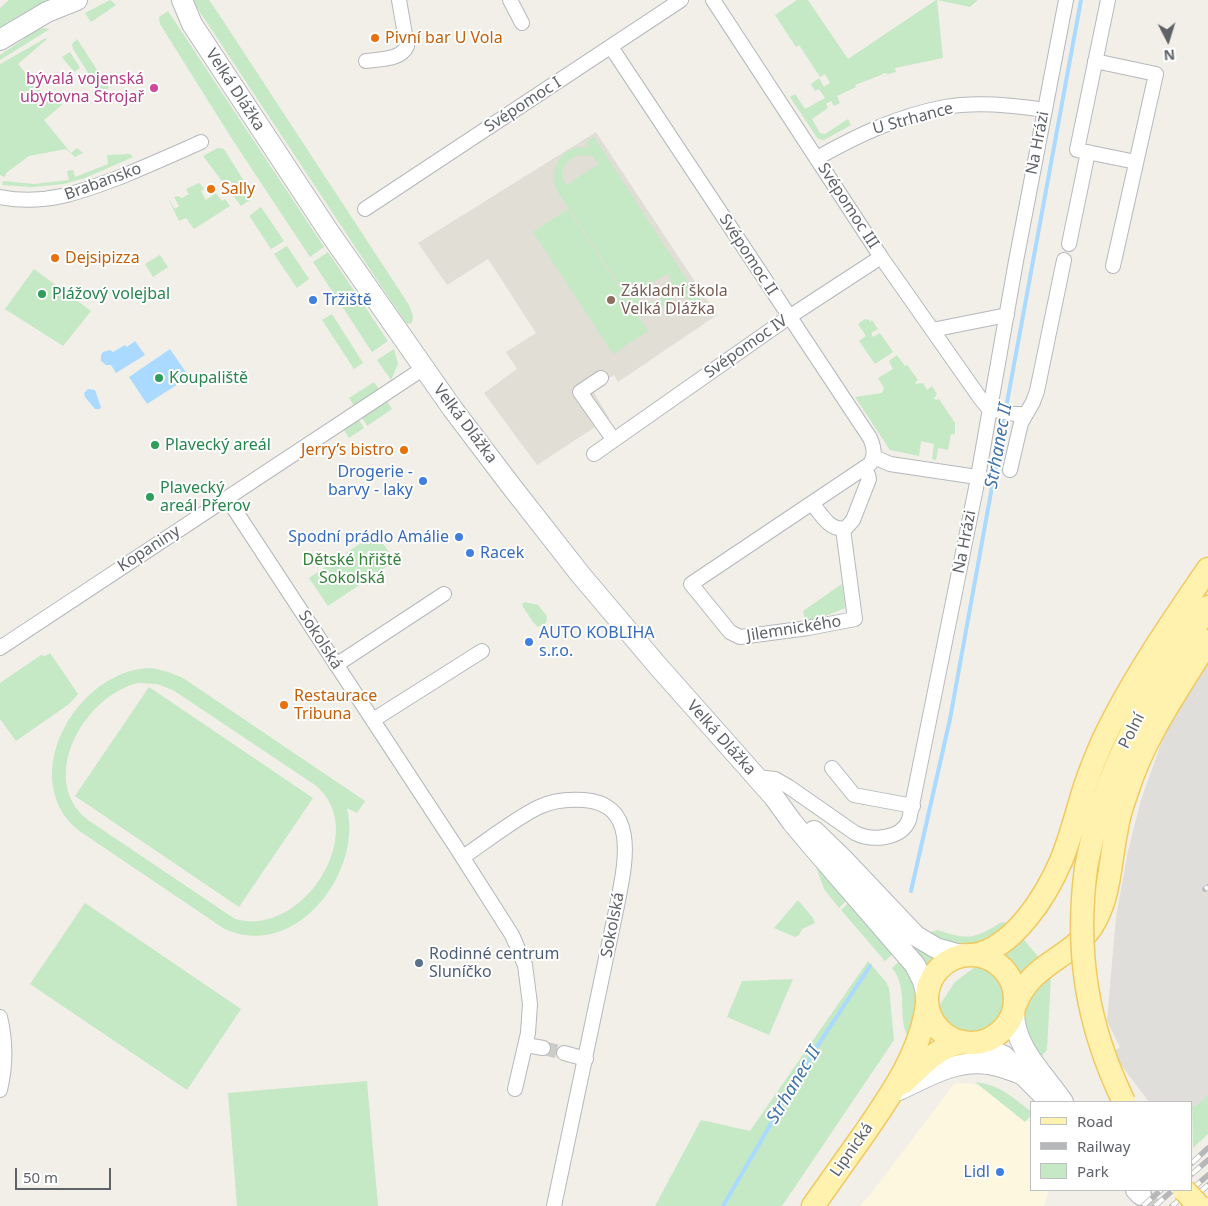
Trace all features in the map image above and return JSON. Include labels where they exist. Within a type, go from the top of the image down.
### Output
[{"type":"main road","points":[[1208,569],[1155,648],[1110,727],[1085,786],[1061,860],[1035,907],[1013,932],[994,947],[986,952],[954,958],[942,965],[930,983],[927,1000],[929,1014],[938,1029],[948,1037],[969,1043],[989,1039],[999,1033],[1010,1020],[1021,990],[1034,974],[1078,942],[1095,922],[1107,891],[1118,825],[1133,773],[1164,711],[1208,641]]},
{"type":"main road","name":"Polní","points":[[1124,1101],[1102,1051],[1085,978],[1081,929],[1090,844],[1105,793],[1125,745],[1151,695],[1208,607]]},
{"type":"main road","points":[[971,955],[990,959],[1007,973],[1014,988],[1014,1007]]},
{"type":"main road","name":"Lipnická","points":[[813,1206],[891,1094],[918,1041],[925,1019],[927,1000]]},
{"type":"main road","name":"Lipnická","points":[[891,1094],[937,1052],[952,1044],[969,1043]]},
{"type":"main road","points":[[1185,1191],[1200,1206]]},
{"type":"street","points":[[0,40],[58,5],[77,0]]},
{"type":"street","name":"Velká Dlážka","points":[[168,0],[192,24]]},
{"type":"street","name":"Velká Dlážka","points":[[182,0],[192,24],[329,232],[424,368],[490,458],[567,557],[657,665],[774,797],[792,822],[915,965],[923,981],[927,1000]]},
{"type":"street","points":[[366,61],[400,55],[405,51],[407,46],[399,0]]},
{"type":"street","points":[[510,0],[522,23]]},
{"type":"street","name":"Svépomoc I","points":[[365,210],[681,0]]},
{"type":"street","name":"Svépomoc III","points":[[714,0],[881,257],[980,398],[994,410]]},
{"type":"street","name":"Na Hrázi","points":[[756,777],[775,780],[789,787],[855,833],[869,838],[888,836],[902,830],[908,824],[977,478],[994,410],[1007,315],[1066,0]]},
{"type":"street","points":[[1108,0],[1077,150],[1136,162]]},
{"type":"street","name":"Svépomoc II","points":[[611,47],[870,438],[873,445],[869,463]]},
{"type":"street","points":[[1096,61],[1156,74],[1113,266]]},
{"type":"street","name":"U Strhance","points":[[817,158],[860,134],[880,126],[946,107],[1004,105],[1045,110]]},
{"type":"street","name":"Brabansko","points":[[0,196],[25,199],[51,199],[68,196],[85,191],[201,142]]},
{"type":"street","points":[[1069,244],[1088,152]]},
{"type":"street","name":"Svépomoc IV","points":[[594,454],[789,317],[881,257]]},
{"type":"street","points":[[1010,470],[1021,423],[1020,414],[1037,391],[1064,260]]},
{"type":"street","points":[[932,330],[1007,315]]},
{"type":"street","name":"Kopaniny","points":[[0,648],[424,368]]},
{"type":"street","points":[[601,378],[580,392],[614,439]]},
{"type":"street","points":[[994,410],[1020,414]]},
{"type":"street","points":[[812,503],[828,524],[842,529],[851,524],[869,479],[869,463],[890,464],[977,478]]},
{"type":"street","name":"Jilemnického","points":[[842,529],[855,619],[740,637],[730,632],[691,584],[869,463]]},
{"type":"street","name":"Sokolská","points":[[226,498],[463,857],[512,935],[522,957],[528,979],[530,1004],[526,1045],[515,1089]]},
{"type":"street","points":[[336,665],[444,594]]},
{"type":"street","points":[[373,720],[482,652]]},
{"type":"street","points":[[832,768],[854,795],[912,809]]},
{"type":"street","name":"Velká Dlážka","points":[[774,797],[801,818],[845,861],[916,936],[926,943],[945,951],[971,955]]},
{"type":"street","name":"Sokolská","points":[[463,857],[531,812],[552,802],[579,799],[599,802],[608,806],[617,816],[624,836],[625,865],[554,1206]]},
{"type":"street","points":[[1014,1007],[1014,1025],[1022,1045],[1062,1101]]},
{"type":"street","points":[[0,1017],[6,1048],[4,1073],[0,1090]]},
{"type":"street","points":[[969,1043],[1004,1056],[1049,1101]]},
{"type":"street","points":[[526,1045],[543,1048]]},
{"type":"street","points":[[564,1053],[586,1058]]},
{"type":"street","points":[[891,1094],[941,1070],[964,1064],[985,1063],[1021,1074]]},
{"type":"shaded area","name":"Základní škola Velká Dlážka","points":[[596,132],[717,315],[618,382],[614,375],[592,389],[609,418],[537,465],[484,393],[517,369],[506,352],[536,333],[488,259],[447,285],[418,243]]},
{"type":"shaded area","points":[[1208,664],[1208,1095],[1195,1108],[1193,1101],[1148,1101],[1112,1053],[1120,1047],[1107,1021],[1116,917],[1128,851],[1141,800],[1168,724]]},
{"type":"shaded area","points":[[954,1084],[981,1085],[1030,1122],[1030,1191],[1049,1191],[1044,1206],[859,1206],[870,1195]]},
{"type":"green space","points":[[9,0],[52,0],[0,32],[0,8]]},
{"type":"green space","points":[[110,0],[116,5],[91,22],[85,13]]},
{"type":"green space","points":[[192,0],[209,0],[218,13],[409,305],[413,316],[412,323],[407,324],[377,280]]},
{"type":"green space","points":[[797,0],[808,0],[848,59],[937,0],[943,58],[895,68],[896,72],[884,73],[855,85],[856,87],[837,96],[840,103],[834,106],[831,101],[826,104],[828,108],[812,119],[820,133],[825,134],[848,119],[851,125],[824,140],[818,139],[790,97],[795,94],[805,109],[825,98],[819,89],[815,91],[811,84],[819,78],[824,87],[830,83],[825,74],[820,77],[799,45],[796,47],[775,15]]},
{"type":"green space","points":[[937,0],[978,0],[970,7]]},
{"type":"green space","points":[[168,11],[324,247],[310,257],[232,139],[160,24],[159,17]]},
{"type":"green space","points":[[43,28],[50,29],[0,60],[0,55],[24,39],[28,32]]},
{"type":"green space","points":[[46,38],[18,64],[45,96],[51,91],[62,105],[44,120],[71,153],[77,148],[83,153],[75,157],[66,149],[29,156],[6,173],[5,177],[0,175],[0,64]]},
{"type":"green space","points":[[77,39],[109,88],[101,93],[73,49],[72,44]]},
{"type":"green space","points":[[70,52],[80,68],[74,72],[62,57]]},
{"type":"green space","points":[[594,137],[702,303],[694,309],[679,287],[671,300],[659,308],[645,310],[631,303],[556,189],[555,172],[560,158],[572,149],[580,147],[589,148],[586,142]],"holes":[[[580,155],[592,156],[599,164],[566,185],[563,170],[567,162]],[[668,273],[671,280],[670,288],[667,294],[661,298],[647,302],[641,300],[635,294]]]},
{"type":"green space","points":[[218,148],[224,149],[254,197],[241,206],[203,156]]},
{"type":"green space","points":[[130,154],[133,157],[85,178],[64,184],[33,187],[2,185],[3,181],[34,184],[69,180],[67,171],[73,170],[75,177],[108,164],[107,155]]},
{"type":"green space","points":[[199,183],[204,188],[201,191],[206,200],[216,193],[222,201],[225,199],[230,206],[194,229],[186,218],[179,221],[168,198],[175,209],[179,206],[174,197],[182,198],[189,194],[186,189]]},
{"type":"green space","points":[[261,207],[284,241],[271,249],[250,217]]},
{"type":"green space","points":[[568,209],[648,331],[613,354],[533,232]]},
{"type":"green space","points":[[287,246],[309,279],[297,288],[274,254]]},
{"type":"green space","points":[[328,252],[388,341],[372,352],[313,262]]},
{"type":"green space","points":[[160,255],[168,267],[153,277],[145,264]]},
{"type":"green space","name":"Plážový volejbal","points":[[34,269],[91,311],[63,346],[5,309]]},
{"type":"green space","points":[[332,314],[363,363],[354,369],[322,320]]},
{"type":"green space","points":[[865,319],[870,322],[872,320],[878,329],[871,333],[873,337],[880,333],[893,352],[875,364],[859,341],[866,336],[858,324]]},
{"type":"green space","points":[[394,349],[398,364],[391,380],[377,360]]},
{"type":"green space","points":[[897,355],[918,380],[916,384],[923,383],[927,390],[932,386],[937,394],[934,398],[936,400],[939,399],[955,423],[955,434],[951,434],[948,450],[938,448],[936,460],[932,459],[934,444],[921,441],[919,456],[890,450],[855,397],[882,393],[884,388],[878,378],[893,369],[889,361]]},
{"type":"green space","points":[[374,382],[379,389],[354,406],[349,398]]},
{"type":"green space","points":[[387,401],[392,409],[367,426],[362,418]]},
{"type":"green space","points":[[359,420],[364,428],[349,438],[344,430]]},
{"type":"green space","name":"Dětské hřiště Sokolská","points":[[376,533],[395,561],[328,606],[309,578]]},
{"type":"green space","points":[[842,584],[845,608],[806,624],[803,611]]},
{"type":"green space","points":[[525,602],[538,605],[547,616],[546,623],[538,627],[533,622],[523,607],[522,604]]},
{"type":"green space","points":[[50,653],[78,694],[69,704],[16,741],[0,719],[0,683],[41,655],[45,656]]},
{"type":"green space","points":[[152,668],[183,678],[365,801],[357,813],[347,808],[349,833],[344,859],[334,884],[318,905],[298,923],[275,933],[249,936],[223,928],[78,830],[60,808],[53,782],[54,755],[64,729],[79,705],[100,686],[125,673]],"holes":[[[138,683],[157,684],[173,690],[315,785],[331,805],[336,828],[332,853],[322,877],[305,898],[284,913],[260,921],[235,919],[88,820],[73,803],[66,783],[67,762],[74,741],[85,721],[101,704],[119,691]]]},
{"type":"green space","points":[[149,687],[313,798],[239,907],[75,796]]},
{"type":"green space","points":[[815,864],[846,901],[839,908],[824,889]]},
{"type":"green space","points":[[798,900],[815,923],[802,929],[799,935],[795,937],[774,928]]},
{"type":"green space","points":[[85,903],[241,1009],[187,1090],[30,984]]},
{"type":"green space","points":[[848,903],[873,930],[897,950],[885,961],[841,910]]},
{"type":"green space","points":[[1002,922],[1011,926],[1004,933],[964,948],[927,936],[937,930],[964,937],[977,935]]},
{"type":"green space","points":[[1020,935],[1041,960],[1018,980],[1009,965],[996,954]]},
{"type":"green space","points":[[918,944],[941,958],[929,970],[911,951]]},
{"type":"green space","points":[[904,957],[920,991],[912,1041],[904,1026],[901,986],[892,968]]},
{"type":"green space","points":[[868,961],[889,988],[894,1040],[782,1206],[655,1206],[701,1120],[750,1131]]},
{"type":"green space","points":[[979,964],[998,977],[1006,993],[1004,1008],[996,1022],[983,1031],[967,1034],[951,1027],[937,1009],[955,982]]},
{"type":"green space","points":[[1051,975],[1047,1050],[1039,1059],[1027,1041],[1021,1005]]},
{"type":"green space","points":[[793,979],[769,1035],[727,1017],[742,981]]},
{"type":"green space","points":[[367,1081],[378,1206],[237,1206],[228,1093]]},
{"type":"green space","points":[[975,1082],[992,1086],[1005,1092],[1030,1110],[1030,1116],[1025,1122]]},
{"type":"green space","points":[[1208,1095],[1208,1134],[1193,1148],[1193,1106],[1195,1107]]},
{"type":"water","points":[[135,341],[145,355],[116,373],[111,365],[106,365],[101,361],[103,352],[110,350],[113,352],[125,345],[127,347]]},
{"type":"water","name":"Koupaliště","points":[[170,349],[192,381],[189,383],[186,379],[147,404],[129,377]]},
{"type":"water","points":[[88,389],[95,390],[100,409],[95,409],[85,397],[84,393]]},
{"type":"waterway","name":"Strhanec II","points":[[1006,408],[1081,0]]},
{"type":"waterway","name":"Strhanec II","points":[[911,891],[950,719],[1005,415]]},
{"type":"waterway","name":"Strhanec II","points":[[723,1206],[807,1062],[870,966]]},
{"type":"tunnel","points":[[543,1048],[564,1053]]},
{"type":"tunnel","points":[[1141,1195],[1151,1206]]},
{"type":"railway","points":[[1193,1162],[1208,1148]]},
{"type":"railway","points":[[1193,1173],[1208,1160]]},
{"type":"railway","points":[[1193,1188],[1208,1175]]},
{"type":"railway","points":[[1184,1206],[1208,1185]]},
{"type":"railway","points":[[1143,1206],[1160,1191]]},
{"type":"railway","points":[[1155,1206],[1172,1191]]},
{"type":"railway","points":[[1172,1206],[1190,1191]]},
{"type":"place","name":"Pivní bar U Vola","points":[[375,38]]},
{"type":"place","name":"bývalá vojenská ubytovna Strojař","points":[[154,88]]},
{"type":"place","name":"Sally","points":[[211,189]]},
{"type":"place","name":"Dejsipizza","points":[[55,258]]},
{"type":"place","name":"Plážový volejbal","points":[[42,294]]},
{"type":"place","name":"Tržiště","points":[[313,300]]},
{"type":"place","name":"Základní škola Velká Dlážka","points":[[611,300]]},
{"type":"place","name":"Koupaliště","points":[[159,378]]},
{"type":"place","name":"Plavecký areál","points":[[155,445]]},
{"type":"place","name":"Jerry’s bistro","points":[[404,450]]},
{"type":"place","name":"Drogerie - barvy - laky","points":[[423,481]]},
{"type":"place","name":"Plavecký areál Přerov","points":[[150,497]]},
{"type":"place","name":"Spodní prádlo Amálie","points":[[459,537]]},
{"type":"place","name":"Racek","points":[[470,553]]},
{"type":"place","name":"AUTO KOBLIHA s.r.o.","points":[[529,642]]},
{"type":"place","name":"Restaurace Tribuna","points":[[284,705]]},
{"type":"place","name":"Rodinné centrum Sluníčko","points":[[419,963]]},
{"type":"place","name":"Lidl","points":[[1000,1172]]}]
